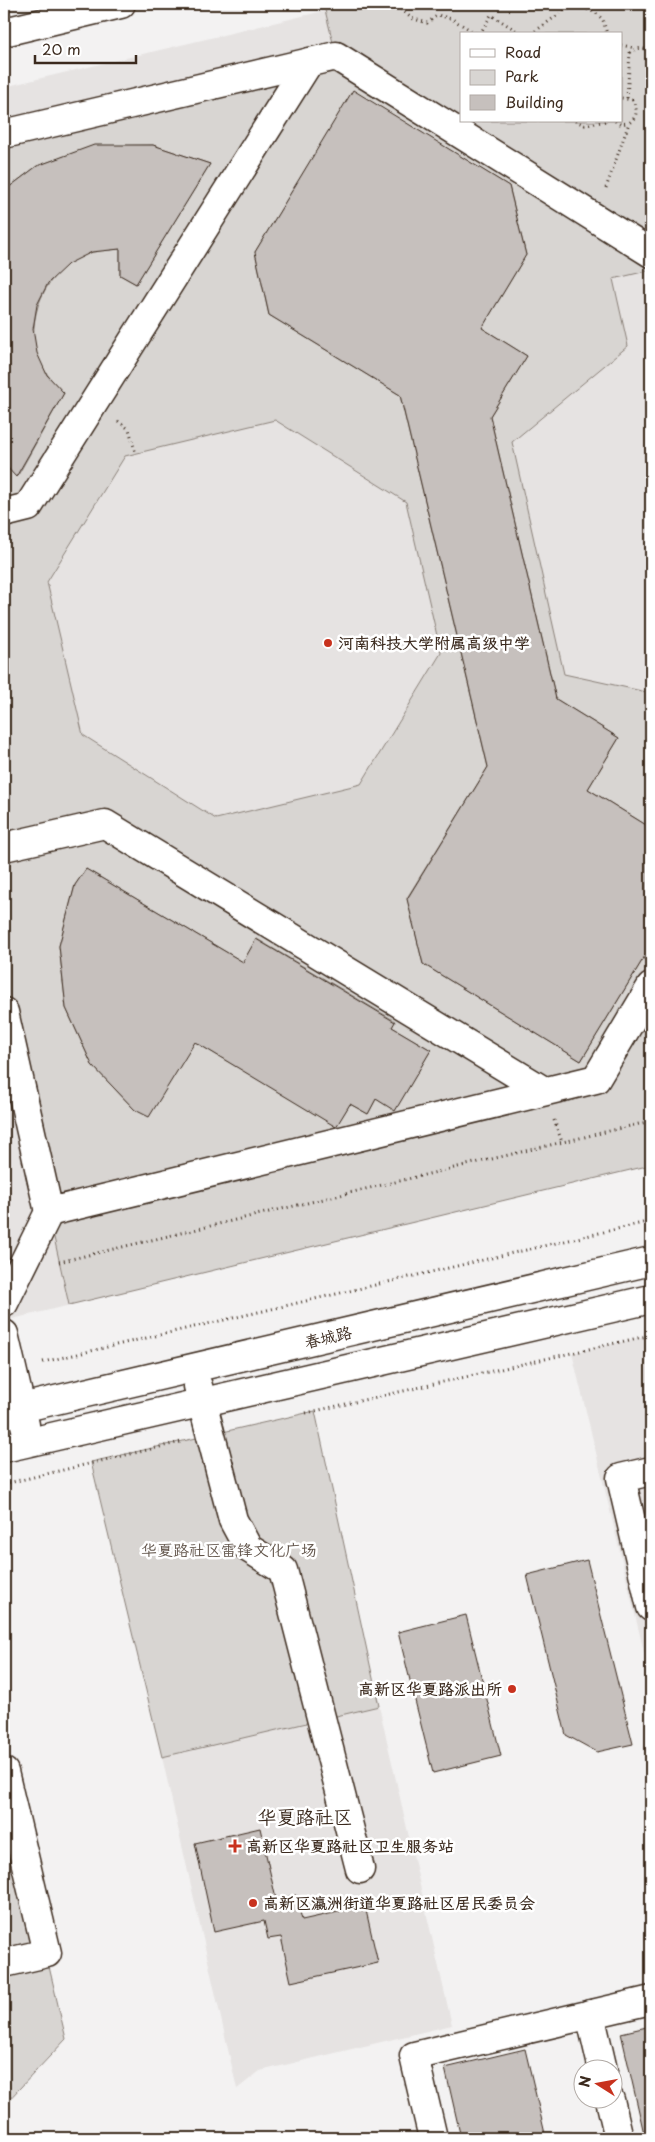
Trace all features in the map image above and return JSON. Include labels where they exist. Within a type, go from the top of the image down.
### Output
[{"type":"street","points":[[4,32],[121,4]]},
{"type":"street","points":[[4,134],[336,56],[651,253]]},
{"type":"street","points":[[4,513],[28,508],[309,62]]},
{"type":"street","points":[[4,847],[105,824],[544,1091]]},
{"type":"street","points":[[49,1212],[596,1078],[651,986]]},
{"type":"street","points":[[4,1012],[49,1212],[4,1303]]},
{"type":"street","name":"春城路","points":[[13,1410],[651,1261]]},
{"type":"street","points":[[4,1334],[12,1369],[16,1445],[651,1299]]},
{"type":"street","points":[[195,1368],[201,1404],[233,1520],[248,1548],[283,1570],[360,1869]]},
{"type":"street","points":[[651,1471],[621,1478],[651,1607]]},
{"type":"street","points":[[4,1772],[47,1953],[4,1963]]},
{"type":"street","points":[[433,2138],[414,2056],[651,2000]]},
{"type":"street","points":[[590,2014],[601,2060]]},
{"type":"street","points":[[612,2110],[619,2138]]},
{"type":"path","points":[[397,6],[411,18],[427,23],[438,15],[452,19],[475,32]]},
{"type":"path","points":[[534,32],[565,10],[579,6],[596,12],[603,20],[606,32]]},
{"type":"path","points":[[479,32],[491,15],[519,32]]},
{"type":"path","points":[[622,45],[646,48],[651,52]]},
{"type":"path","points":[[627,98],[630,53],[636,48]]},
{"type":"path","points":[[595,218],[629,123],[635,116],[636,108],[632,100],[622,98]]},
{"type":"path","points":[[576,122],[584,125],[601,122]]},
{"type":"path","points":[[617,122],[620,124],[629,123]]},
{"type":"path","points":[[20,1272],[647,1122],[651,1116]]},
{"type":"path","points":[[12,1369],[651,1221]]},
{"type":"path","points":[[306,1413],[651,1335]]},
{"type":"path","points":[[4,1484],[210,1435]]},
{"type":"shaded area","name":"河南科技大学附属高级中学","points":[[353,4],[651,4],[651,1165],[4,1321],[4,87]]},
{"type":"shaded area","points":[[651,1335],[651,1681],[572,1353]]},
{"type":"shaded area","points":[[379,1706],[452,2025],[260,2071],[237,2089],[162,1757]]},
{"type":"green space","points":[[353,4],[651,4],[651,270],[613,279],[628,346],[512,442],[564,674],[651,693],[651,828],[588,789],[619,738],[556,699],[490,416],[527,356],[482,328],[526,255],[509,186],[353,91],[255,252],[269,315],[400,395],[488,767],[407,898],[423,964],[581,1061],[651,946],[651,1165],[69,1305],[4,1012],[4,464],[17,477],[64,393],[41,364],[36,352],[34,336],[38,305],[53,278],[65,266],[78,258],[96,251],[120,249],[120,275],[136,284],[210,164],[153,145],[94,146],[37,166],[4,191],[4,134],[336,55],[325,10]],"holes":[[[275,420],[406,502],[441,653],[361,784],[216,819],[83,735],[47,582],[125,456]],[[86,869],[243,962],[257,939],[395,1021],[392,1027],[431,1050],[395,1110],[376,1099],[368,1114],[350,1104],[336,1126],[195,1042],[135,1110],[92,1065],[66,1008],[59,946],[75,885]]]},
{"type":"green space","name":"华夏路社区雷锋文化广场","points":[[315,1411],[379,1706],[162,1757],[91,1462]]},
{"type":"green space","points":[[4,1775],[66,2039],[4,2105]]},
{"type":"building","points":[[353,90],[509,186],[526,255],[482,328],[527,356],[490,416],[556,699],[619,738],[588,789],[651,828],[651,946],[581,1061],[423,964],[407,899],[488,767],[400,395],[269,315],[255,252]]},
{"type":"building","points":[[94,145],[153,145],[210,164],[136,284],[120,275],[120,249],[92,252],[68,264],[48,283],[37,305],[33,329],[37,353],[47,375],[64,393],[16,477],[4,464],[4,191],[37,166]]},
{"type":"building","points":[[86,869],[243,962],[256,939],[395,1022],[392,1027],[431,1050],[395,1111],[376,1099],[368,1114],[350,1104],[336,1127],[195,1042],[149,1117],[135,1110],[92,1065],[66,1008],[59,946],[75,885]]},
{"type":"building","points":[[587,1560],[633,1744],[597,1752],[566,1735],[527,1575]]},
{"type":"building","points":[[466,1615],[501,1756],[433,1773],[398,1632]]},
{"type":"building","name":"高新区瀛洲街道华夏路社区居民委员会","points":[[260,1828],[276,1899],[296,1895],[302,1920],[365,1906],[378,1963],[291,1982],[281,1937],[268,1939],[264,1921],[214,1932],[195,1843]]},
{"type":"building","points":[[651,2026],[651,2138],[645,2138],[621,2033]]},
{"type":"building","points":[[525,2049],[546,2138],[461,2138],[445,2068]]},
{"type":"place","name":"河南科技大学附属高级中学","points":[[328,643]]},
{"type":"place","name":"高新区华夏路派出所","points":[[512,1689]]},
{"type":"place","name":"高新区华夏路社区卫生服务站","points":[[235,1846]]},
{"type":"place","name":"高新区瀛洲街道华夏路社区居民委员会","points":[[253,1903]]},
{"type":"district","name":"华夏路社区","points":[[305,1817]]}]
